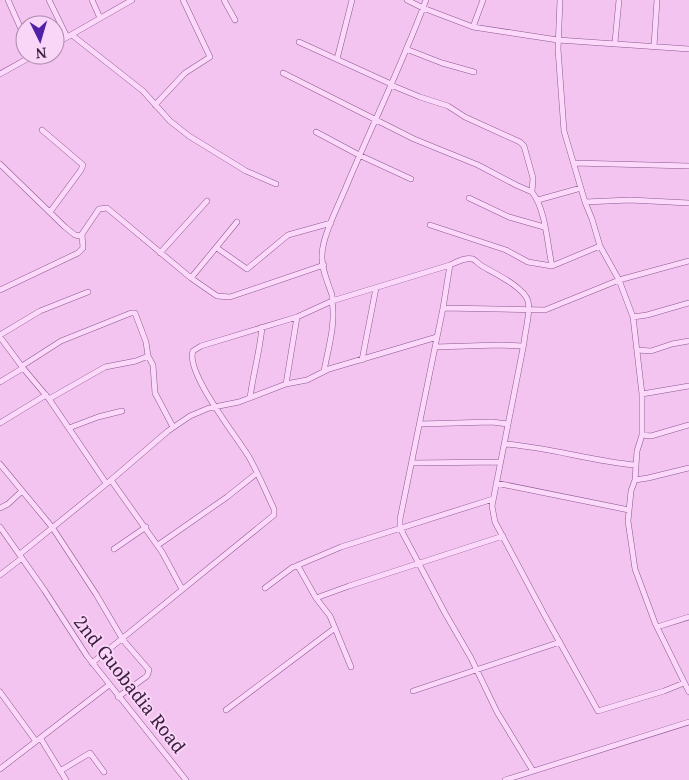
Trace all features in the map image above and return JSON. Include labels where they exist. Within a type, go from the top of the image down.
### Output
[{"type":"street","points":[[8,0],[15,16]]},
{"type":"street","points":[[49,0],[70,36],[143,91],[170,121],[189,136],[246,171],[276,184]]},
{"type":"street","points":[[92,0],[100,18]]},
{"type":"street","points":[[65,39],[132,0]]},
{"type":"street","points":[[155,105],[185,73],[210,56],[183,0]]},
{"type":"street","points":[[224,0],[235,20]]},
{"type":"street","points":[[337,59],[352,0]]},
{"type":"street","points":[[407,0],[473,27],[558,40],[616,42],[689,49]]},
{"type":"street","points":[[324,372],[334,311],[322,253],[331,223],[426,0]]},
{"type":"street","points":[[473,27],[483,0]]},
{"type":"street","points":[[560,0],[558,40],[564,131],[600,246],[619,280],[633,317],[638,350],[642,394],[642,435],[635,465],[635,480],[631,491],[628,521],[635,569],[657,627],[689,692]]},
{"type":"street","points":[[616,42],[619,0]]},
{"type":"street","points":[[654,46],[658,0]]},
{"type":"street","points":[[299,42],[420,97],[448,106],[465,117],[520,142],[525,149],[530,164],[533,178],[532,192]]},
{"type":"street","points":[[406,49],[442,63],[474,72]]},
{"type":"street","points":[[0,74],[16,65]]},
{"type":"street","points":[[283,73],[414,139],[478,165],[532,192],[538,200],[552,266]]},
{"type":"street","points":[[42,130],[83,165],[50,212]]},
{"type":"street","points":[[316,132],[360,156],[411,179]]},
{"type":"street","points":[[574,163],[689,166]]},
{"type":"street","points":[[0,164],[65,227],[75,235],[80,236],[82,234]]},
{"type":"street","points":[[538,200],[581,188]]},
{"type":"street","points":[[469,198],[509,218],[544,227]]},
{"type":"street","points":[[585,202],[630,200],[689,203]]},
{"type":"street","points":[[160,253],[207,201]]},
{"type":"street","points":[[0,290],[78,253],[83,248],[82,234],[102,207],[112,212],[160,253],[216,296],[230,297],[324,265]]},
{"type":"street","points":[[191,278],[237,222]]},
{"type":"street","points":[[217,248],[247,269],[288,235],[331,223]]},
{"type":"street","points":[[430,225],[506,250],[528,262],[552,266],[600,246]]},
{"type":"street","points":[[92,663],[123,640],[182,589],[274,515],[274,509],[250,458],[224,422],[199,379],[192,359],[193,350],[200,346],[297,316],[332,301],[462,260],[473,260],[502,277],[522,292],[528,300],[529,314],[493,499],[492,506],[495,522],[598,711],[684,683]]},
{"type":"street","points":[[443,308],[545,310],[619,280],[689,261]]},
{"type":"street","points":[[450,265],[400,519],[400,528],[497,712],[533,771]]},
{"type":"street","points":[[362,360],[376,288]]},
{"type":"street","points":[[88,292],[40,311],[0,336],[146,527],[182,589]]},
{"type":"street","points":[[633,317],[689,303]]},
{"type":"street","points":[[0,382],[62,341],[133,312],[136,315],[146,342],[148,356],[153,364],[155,393],[173,427]]},
{"type":"street","points":[[286,384],[297,316]]},
{"type":"street","points":[[250,398],[262,327]]},
{"type":"street","points":[[0,576],[52,527],[173,427],[190,416],[437,337]]},
{"type":"street","points":[[638,350],[655,350],[689,341]]},
{"type":"street","points":[[434,346],[523,346]]},
{"type":"street","points":[[0,423],[106,367],[136,361],[148,356]]},
{"type":"street","points":[[642,394],[689,386]]},
{"type":"street","points":[[69,428],[98,417],[122,411]]},
{"type":"street","points":[[420,424],[492,422],[508,424]]},
{"type":"street","points":[[642,435],[652,436],[689,425]]},
{"type":"street","points":[[504,444],[524,445],[615,463],[635,465]]},
{"type":"street","points":[[412,463],[500,462]]},
{"type":"street","points":[[0,464],[52,527],[96,594],[123,640],[147,667],[149,673],[147,676],[118,697]]},
{"type":"street","points":[[635,480],[689,468]]},
{"type":"street","points":[[158,545],[227,497],[257,473]]},
{"type":"street","points":[[496,483],[629,510]]},
{"type":"street","points":[[0,508],[8,504],[22,491]]},
{"type":"street","points":[[265,588],[296,566],[319,555],[493,499]]},
{"type":"street","name":"2nd Guobadia Road","points":[[0,527],[92,663],[186,780]]},
{"type":"street","points":[[114,550],[146,527]]},
{"type":"street","points":[[316,598],[503,536]]},
{"type":"street","points":[[296,566],[330,616],[350,667]]},
{"type":"street","points":[[657,627],[689,618]]},
{"type":"street","points":[[226,710],[335,628]]},
{"type":"street","points":[[413,691],[560,642]]},
{"type":"street","points":[[0,768],[109,685]]},
{"type":"street","points":[[0,692],[38,740],[66,780]]},
{"type":"street","points":[[505,780],[583,757],[689,722]]},
{"type":"street","points":[[60,771],[90,753],[104,772]]}]
